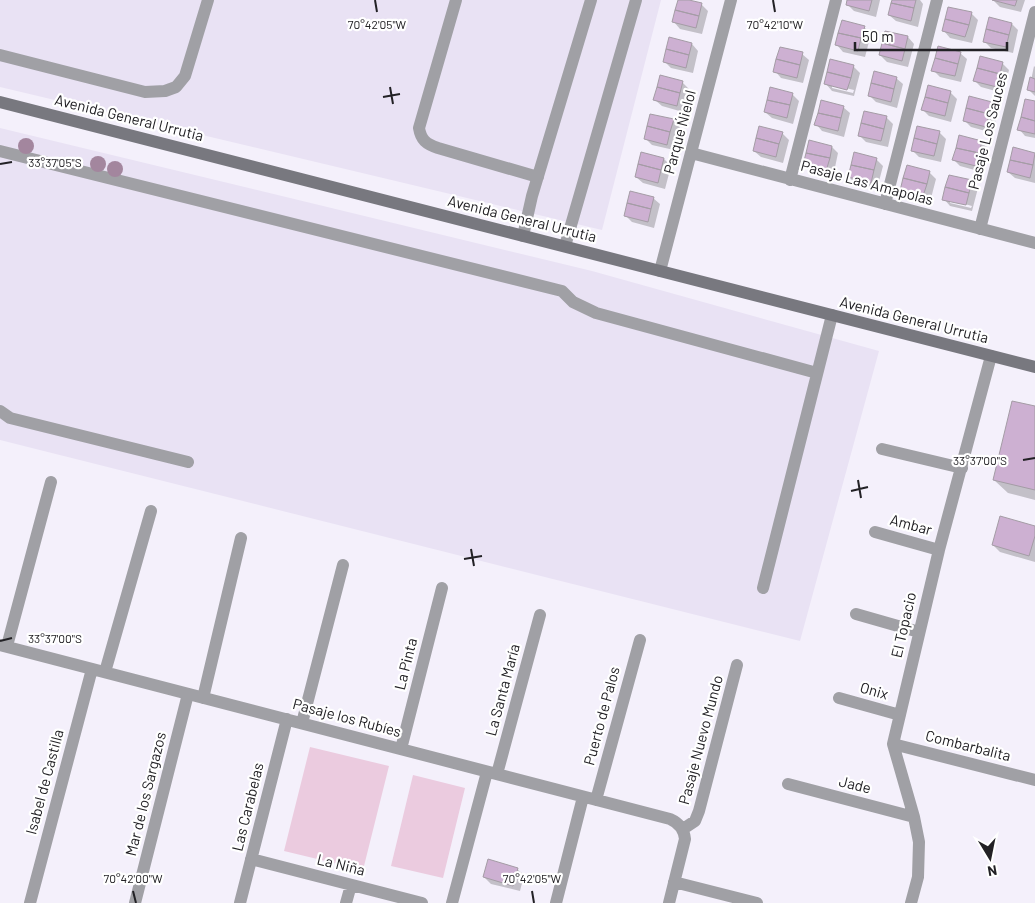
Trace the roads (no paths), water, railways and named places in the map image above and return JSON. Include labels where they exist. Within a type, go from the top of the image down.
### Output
[{"type":"main road","name":"Avenida General Urrutia","points":[[0,102],[1035,367]]},
{"type":"street","points":[[0,55],[145,92],[165,91],[176,86],[185,76],[208,0]]},
{"type":"street","points":[[456,0],[419,128],[420,136],[426,144],[538,177]]},
{"type":"street","points":[[523,236],[538,177],[591,0]]},
{"type":"street","points":[[565,246],[636,0]]},
{"type":"street","name":"Parque Ńielol","points":[[660,271],[731,0]]},
{"type":"street","points":[[790,180],[836,0]]},
{"type":"street","points":[[885,204],[937,0]]},
{"type":"street","name":"Pasaje Los Sauces","points":[[980,229],[1035,12]]},
{"type":"street","points":[[0,151],[562,291],[573,302],[596,313],[817,373]]},
{"type":"street","name":"Pasaje Las Amapolas","points":[[691,154],[1035,243]]},
{"type":"street","points":[[763,588],[832,315]]},
{"type":"street","name":"El Topacio","points":[[911,903],[918,877],[919,842],[914,817],[893,744],[939,550],[991,356]]},
{"type":"street","points":[[0,411],[10,418],[188,462]]},
{"type":"street","points":[[882,448],[962,468]]},
{"type":"street","points":[[3,646],[51,482]]},
{"type":"street","points":[[105,672],[151,511]]},
{"type":"street","name":"Ambar","points":[[875,532],[939,550]]},
{"type":"street","points":[[204,698],[241,538]]},
{"type":"street","points":[[302,723],[343,565]]},
{"type":"street","name":"La Pinta","points":[[401,749],[442,588]]},
{"type":"street","name":"La Santa María","points":[[452,903],[540,614]]},
{"type":"street","points":[[856,614],[919,632]]},
{"type":"street","name":"Puerto de Palos","points":[[596,800],[640,640]]},
{"type":"street","name":"Pasaje los Rubíes","points":[[3,646],[670,819],[683,829]]},
{"type":"street","name":"Pasaje Nuevo Mundo","points":[[683,829],[694,821],[699,811],[737,665]]},
{"type":"street","name":"Isabel de Castilla","points":[[30,903],[92,669]]},
{"type":"street","name":"Mar de los Sargazos","points":[[135,903],[188,694]]},
{"type":"street","name":"Onix","points":[[840,698],[900,715]]},
{"type":"street","name":"Las Carabelas","points":[[240,903],[287,719]]},
{"type":"street","name":"Combarbalita","points":[[893,744],[1035,780]]},
{"type":"street","name":"Jade","points":[[788,784],[914,817]]},
{"type":"street","points":[[556,903],[583,797]]},
{"type":"street","points":[[669,903],[685,839],[683,829]]},
{"type":"street","name":"La Niña","points":[[251,859],[422,903]]},
{"type":"street","points":[[674,882],[756,903]]},
{"type":"street","points":[[346,903],[351,885]]}]
